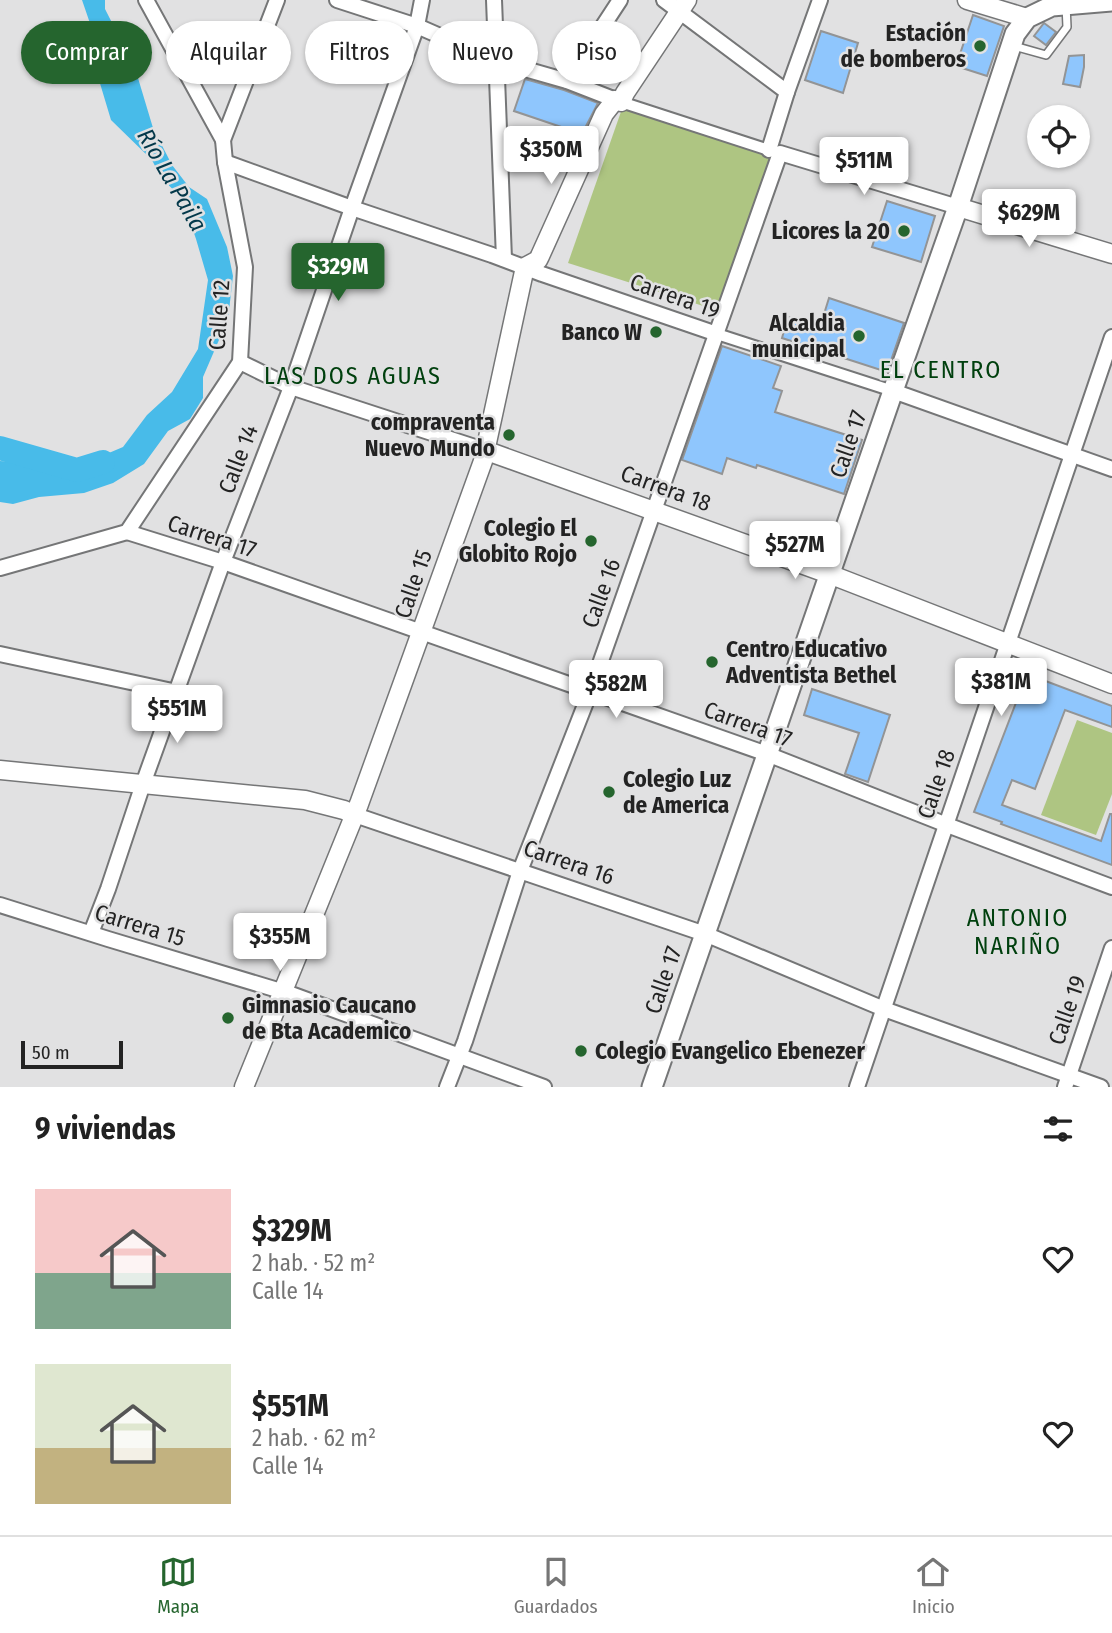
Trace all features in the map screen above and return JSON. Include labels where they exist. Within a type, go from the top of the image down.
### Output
[{"type":"main road","points":[[1027,18],[1052,6],[1112,1]]},
{"type":"main road","name":"Calle 17","points":[[652,1087],[958,207],[1010,44],[1014,34],[1027,18]]},
{"type":"street","name":"Calle 12","points":[[127,532],[240,362],[245,267],[223,140],[146,0]]},
{"type":"street","points":[[223,140],[277,0]]},
{"type":"street","points":[[337,0],[428,31]]},
{"type":"street","name":"Calle 14","points":[[91,933],[223,562],[291,387],[417,26],[422,0]]},
{"type":"street","points":[[494,0],[495,21]]},
{"type":"street","points":[[606,21],[620,0]]},
{"type":"street","points":[[664,0],[684,6],[787,92]]},
{"type":"street","name":"Calle 16","points":[[447,1087],[520,872],[590,692],[717,334],[774,151],[787,92],[820,0]]},
{"type":"street","points":[[967,0],[1027,18]]},
{"type":"street","name":"Calle 15","points":[[244,1087],[355,815],[486,451],[525,267],[538,260],[604,114],[625,93],[684,6]]},
{"type":"street","points":[[498,84],[504,259]]},
{"type":"street","points":[[577,84],[618,101],[774,151],[1112,254]]},
{"type":"street","name":"Carrera 19","points":[[225,162],[1112,469]]},
{"type":"street","name":"Calle 18","points":[[857,1087],[1112,337]]},
{"type":"street","name":"Carrera 18","points":[[240,362],[291,387],[486,451],[829,573],[1112,684]]},
{"type":"street","points":[[0,568],[127,532]]},
{"type":"street","name":"Carrera 17","points":[[127,532],[223,562],[767,754],[1112,887]]},
{"type":"street","points":[[0,654],[177,692]]},
{"type":"street","name":"Carrera 16","points":[[0,770],[305,800],[344,810],[705,934],[884,1009],[1067,1081],[1101,1087]]},
{"type":"street","name":"Carrera 15","points":[[0,905],[282,992],[544,1087]]},
{"type":"street","name":"Calle 19","points":[[1067,1081],[1112,948]]},
{"type":"lane","points":[[1010,44],[1046,55],[1067,27],[1066,5]]},
{"type":"green space","points":[[623,106],[771,154],[719,311],[568,263]]},
{"type":"green space","points":[[1077,720],[1112,733],[1112,794],[1096,835],[1041,815]]},
{"type":"water","points":[[82,0],[105,0],[105,9],[111,21],[89,21]]},
{"type":"water","points":[[100,84],[140,84],[153,128],[172,165],[189,187],[207,199],[227,247],[233,276],[228,319],[203,377],[203,398],[190,419],[168,431],[144,464],[113,483],[84,493],[39,497],[13,504],[0,502],[0,461],[25,463],[47,470],[71,469],[123,447],[147,415],[172,392],[198,349],[208,280],[182,198],[161,178],[152,160],[111,120]]},
{"type":"building","name":"Estación de bomberos","points":[[973,15],[1004,26],[987,76],[956,66]]},
{"type":"building","points":[[1044,23],[1056,32],[1046,45],[1034,36]]},
{"type":"building","points":[[821,31],[858,43],[843,93],[805,80]]},
{"type":"building","points":[[1084,55],[1080,87],[1063,84],[1069,56]]},
{"type":"building","points":[[538,83],[598,103],[582,134],[514,111],[523,84]]},
{"type":"building","name":"Licores la 20","points":[[887,201],[935,216],[921,262],[872,247]]},
{"type":"building","name":"Alcaldia municipal","points":[[829,298],[904,323],[887,372],[782,338],[788,317],[820,327]]},
{"type":"building","points":[[722,346],[781,366],[773,388],[782,391],[775,412],[862,440],[844,494],[757,465],[756,468],[727,458],[722,474],[682,460]]},
{"type":"building","points":[[1027,674],[1112,706],[1112,727],[1065,710],[1035,789],[1012,780],[1002,805],[1101,841],[1112,814],[1112,865],[974,812]]},
{"type":"building","points":[[812,689],[890,715],[868,782],[845,774],[859,733],[804,715]]},
{"type":"waterway","name":"Río La Paila","points":[[0,448],[77,470],[103,462]]},
{"type":"place","name":"Estación de bomberos","points":[[980,46]]},
{"type":"place","name":"Licores la 20","points":[[904,231]]},
{"type":"place","name":"Banco W","points":[[656,332]]},
{"type":"place","name":"Alcaldia municipal","points":[[859,336]]},
{"type":"place","name":"compraventa Nuevo Mundo","points":[[509,435]]},
{"type":"place","name":"Colegio El Globito Rojo","points":[[591,541]]},
{"type":"place","name":"Centro Educativo Adventista Bethel","points":[[712,662]]},
{"type":"place","name":"Colegio Luz de America","points":[[609,792]]},
{"type":"place","name":"Gimnasio Caucano de Bta Academico","points":[[228,1018]]},
{"type":"place","name":"Colegio Evangelico Ebenezer","points":[[581,1051]]},
{"type":"district","name":"EL CENTRO","points":[[941,370]]},
{"type":"district","name":"LAS DOS AGUAS","points":[[353,376]]},
{"type":"district","name":"ANTONIO NARIÑO","points":[[1018,932]]}]
